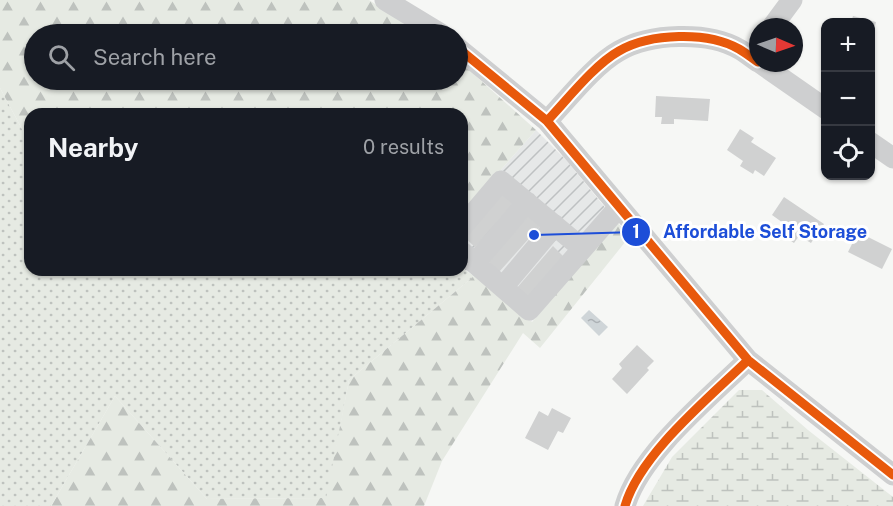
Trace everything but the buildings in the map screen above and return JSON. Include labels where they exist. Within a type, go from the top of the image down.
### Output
[{"type":"street","points":[[386,0],[425,24]]},
{"type":"street","points":[[779,18],[792,0]]},
{"type":"street","points":[[547,122],[599,68],[617,52],[635,43],[661,37],[713,40],[749,54]]},
{"type":"street","points":[[468,56],[547,122],[748,360],[893,475]]},
{"type":"street","points":[[776,72],[821,106]]},
{"type":"street","points":[[875,145],[893,158]]},
{"type":"street","points":[[468,220],[501,181],[582,248]]},
{"type":"street","points":[[527,202],[469,257],[529,310],[619,207]]},
{"type":"street","points":[[503,287],[555,225]]},
{"type":"street","points":[[625,506],[643,469],[661,446],[748,360]]},
{"type":"shaded area","points":[[536,130],[566,160],[617,222],[531,322],[468,272],[468,207]]},
{"type":"green space","points":[[0,0],[369,0],[406,24],[24,24],[24,90],[468,90],[468,69],[536,130],[468,207],[468,108],[24,108],[24,133],[0,88]]},
{"type":"green space","points":[[0,88],[24,133],[24,276],[468,276],[468,272],[474,276],[349,380],[327,498],[207,499],[115,396],[51,506],[0,506]]},
{"type":"green space","points":[[617,222],[630,236],[540,348],[523,333],[442,461],[424,506],[51,506],[115,396],[207,499],[326,498],[349,380],[474,276],[532,322]]},
{"type":"green space","points":[[739,390],[762,390],[808,430],[893,497],[893,506],[643,506],[672,457]]},
{"type":"water","points":[[589,310],[608,327],[599,336],[581,318]]},
{"type":"cycle path","points":[[547,121],[610,57],[632,45],[662,38],[696,37],[726,43],[749,56]]},
{"type":"cycle path","points":[[468,56],[547,121],[748,360],[893,475]]},
{"type":"cycle path","points":[[625,506],[633,486],[660,447],[748,360]]},
{"type":"place","name":"Affordable Self Storage","points":[[534,235]]}]
